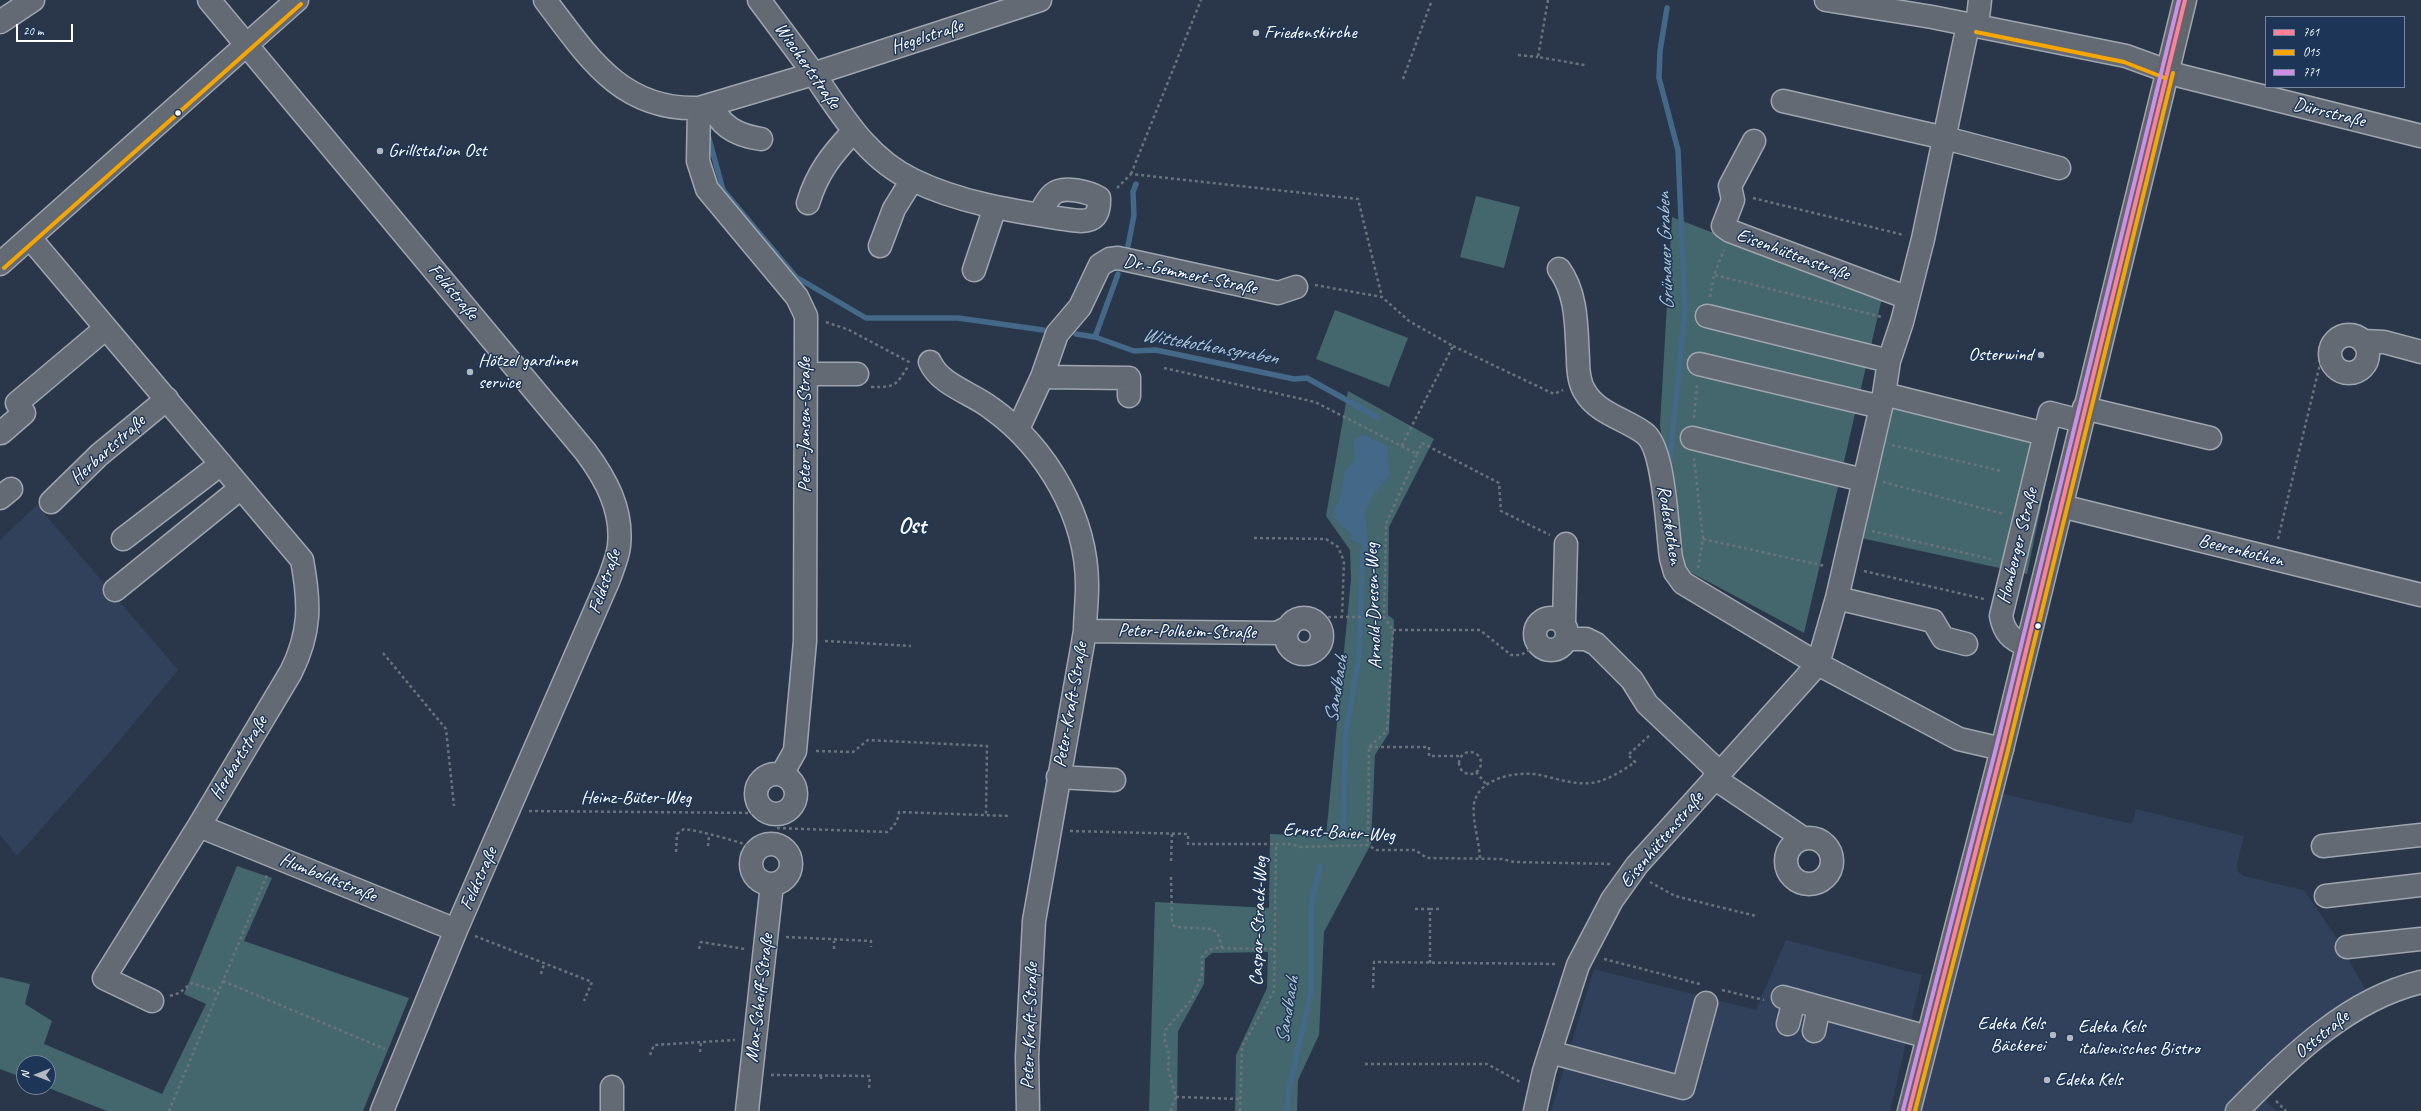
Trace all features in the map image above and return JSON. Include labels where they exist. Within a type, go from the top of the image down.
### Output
[{"type":"main road","name":"Homberger Straße","points":[[1909,1111],[2002,749],[2185,0]]},
{"type":"street","points":[[0,22],[33,0]]},
{"type":"street","name":"Feldstraße","points":[[209,0],[248,44],[585,452],[599,470],[611,491],[618,520],[619,546],[610,578],[456,930],[428,1002],[382,1111]]},
{"type":"street","points":[[0,264],[297,0]]},
{"type":"street","points":[[545,0],[596,66],[609,78],[625,89],[662,104],[705,106],[813,74]]},
{"type":"street","name":"Wiechertstraße","points":[[759,0],[854,132],[876,155],[912,180],[971,201],[995,207],[1086,222],[1095,217],[1099,208],[1099,198]]},
{"type":"street","name":"Hegelstraße","points":[[813,74],[1040,0]]},
{"type":"street","points":[[1826,0],[1973,25],[2126,56],[2167,72]]},
{"type":"street","name":"Eisenhüttenstraße","points":[[1537,1102],[1550,1052],[1581,959],[1612,900],[1635,868],[1716,775],[1818,664],[1837,598],[1852,570],[1852,526],[1873,481],[1872,440],[1882,400],[1889,361],[1902,322],[1923,239],[1945,138],[1980,0]]},
{"type":"street","name":"Dürrstraße","points":[[2167,72],[2421,136]]},
{"type":"street","points":[[1783,101],[1945,138],[2059,168]]},
{"type":"street","points":[[705,106],[727,127],[744,136],[761,139]]},
{"type":"street","name":"Peter-Jansen-Straße","points":[[705,106],[698,161],[707,189],[797,296],[806,316],[805,641],[795,751],[782,774]]},
{"type":"street","points":[[808,203],[813,186],[821,171],[832,155],[854,132]]},
{"type":"street","name":"Eisenhüttenstraße","points":[[1754,141],[1730,186],[1733,200],[1723,226],[1730,232],[1908,298]]},
{"type":"street","points":[[880,246],[894,209],[912,180]]},
{"type":"street","points":[[1039,215],[1050,196],[1062,190],[1092,194],[1099,198]]},
{"type":"street","points":[[974,270],[995,207]]},
{"type":"street","name":"Herbartstraße","points":[[30,238],[302,560],[309,609],[300,652],[291,672],[199,826],[104,978],[152,1001]]},
{"type":"street","name":"Dr.-Gemmert-Straße","points":[[1018,428],[1042,377],[1057,334],[1080,307],[1100,265],[1110,259],[1138,262],[1278,293],[1296,287]]},
{"type":"street","name":"Rodeskothen","points":[[1559,269],[1568,281],[1577,319],[1578,370],[1584,392],[1598,407],[1646,434],[1658,454],[1671,558],[1675,572],[1683,583],[1818,664],[1959,739],[2002,749]]},
{"type":"street","points":[[1707,316],[1889,361]]},
{"type":"street","points":[[1,433],[24,413],[17,403],[106,328]]},
{"type":"street","points":[[2331,360],[2338,370],[2346,373],[2358,371],[2365,364],[2368,353],[2364,341],[2384,342],[2421,352]]},
{"type":"street","name":"Peter-Kraft-Straße","points":[[920,362],[990,407],[1018,428],[1045,462],[1066,495],[1080,538],[1087,587],[1085,631],[1056,784],[1034,921],[1027,1057],[1028,1111]]},
{"type":"street","points":[[1699,364],[2045,434]]},
{"type":"street","points":[[806,374],[857,374]]},
{"type":"street","points":[[1042,377],[1129,378],[1129,396]]},
{"type":"street","name":"Herbartstraße","points":[[51,502],[99,455],[167,400]]},
{"type":"street","name":"Homberger Straße","points":[[2027,644],[2012,638],[2004,630],[2001,616],[2024,519],[2050,413],[2083,414]]},
{"type":"street","points":[[2083,414],[2210,438]]},
{"type":"street","points":[[1692,438],[1873,481]]},
{"type":"street","points":[[123,539],[221,464]]},
{"type":"street","points":[[115,590],[241,488]]},
{"type":"street","name":"Beerenkothen","points":[[2061,506],[2421,595]]},
{"type":"street","points":[[1538,644],[1548,650],[1556,650],[1563,646],[1566,631],[1566,544]]},
{"type":"street","points":[[1837,598],[1933,621],[1943,638],[1966,644]]},
{"type":"street","name":"Peter-Polheim-Straße","points":[[1085,631],[1277,633],[1288,627],[1296,620],[1302,618],[1317,622]]},
{"type":"street","points":[[1288,627],[1287,637],[1291,647],[1300,653],[1308,653],[1314,651],[1322,640],[1322,633],[1317,622]]},
{"type":"street","points":[[1566,631],[1596,644],[1632,680],[1647,704],[1716,775],[1803,838]]},
{"type":"street","points":[[770,829],[750,863],[753,873],[758,880],[772,884],[784,879],[791,867],[788,852],[770,829],[757,802],[755,793],[758,785],[767,775],[782,774],[792,782],[796,796],[789,809],[770,829]]},
{"type":"street","points":[[1056,784],[1114,780]]},
{"type":"street","points":[[1056,784],[1088,794]]},
{"type":"street","name":"Humboldtstraße","points":[[199,826],[456,930]]},
{"type":"street","points":[[2322,846],[2421,835]]},
{"type":"street","name":"Max-Scheiff-Straße","points":[[747,1111],[772,884]]},
{"type":"street","points":[[2326,896],[2421,885]]},
{"type":"street","points":[[2347,947],[2421,939]]},
{"type":"street","name":"Oststraße","points":[[2237,1111],[2289,1062],[2344,1016],[2380,995],[2421,982]]},
{"type":"street","points":[[1550,1052],[1683,1088],[1709,992]]},
{"type":"street","points":[[1788,1024],[1789,999],[1928,1037]]},
{"type":"street","points":[[1814,1031],[1819,1007]]},
{"type":"street","points":[[612,1087],[612,1111]]},
{"type":"path","points":[[1099,198],[1121,186],[1131,174],[1201,0]]},
{"type":"path","points":[[1403,79],[1432,0]]},
{"type":"path","points":[[1538,57],[1548,0]]},
{"type":"path","points":[[1518,55],[1538,57],[1585,66]]},
{"type":"path","points":[[1131,174],[1358,199],[1382,297]]},
{"type":"path","points":[[1749,197],[1923,239]]},
{"type":"path","points":[[1707,316],[1714,275],[1730,232]]},
{"type":"path","points":[[1714,275],[1902,322]]},
{"type":"path","points":[[1296,287],[1314,284],[1382,297],[1409,321],[1453,346],[1554,394],[1582,382]]},
{"type":"path","points":[[806,316],[849,330],[920,362],[899,383],[889,388],[863,387],[857,374]]},
{"type":"path","points":[[1401,447],[1453,346]]},
{"type":"path","points":[[2274,559],[2320,364],[2331,360]]},
{"type":"path","points":[[1691,587],[1697,576],[1703,539],[1692,438],[1699,364]]},
{"type":"path","points":[[1164,368],[1315,402],[1417,454],[1422,443],[1499,483],[1501,511],[1566,544]]},
{"type":"path","points":[[1872,440],[2001,471]]},
{"type":"path","name":"Arnold-Dresen-Weg","points":[[1369,747],[1387,731],[1392,630],[1384,617],[1386,524],[1417,454]]},
{"type":"path","points":[[1873,481],[2024,519]]},
{"type":"path","points":[[1852,526],[1991,559]]},
{"type":"path","points":[[1254,538],[1326,539],[1338,546],[1344,561],[1342,616]]},
{"type":"path","points":[[1703,539],[2004,604]]},
{"type":"path","points":[[1317,622],[1328,617],[1384,617]]},
{"type":"path","points":[[1392,630],[1480,630],[1511,655],[1522,655],[1538,644]]},
{"type":"path","points":[[805,641],[910,646]]},
{"type":"path","points":[[383,653],[446,729],[454,806]]},
{"type":"path","points":[[1480,858],[1478,833],[1474,824],[1474,803],[1486,784],[1514,774],[1534,774],[1582,783],[1610,777],[1635,762],[1628,755],[1665,721]]},
{"type":"path","points":[[795,751],[853,752],[868,740],[987,746],[986,815]]},
{"type":"path","points":[[1368,845],[1369,747],[1429,746],[1429,756],[1462,756],[1470,752],[1479,756],[1481,766],[1476,772],[1469,774],[1462,770],[1459,765],[1462,756]]},
{"type":"path","points":[[1476,772],[1486,784]]},
{"type":"path","name":"Heinz-Büter-Weg","points":[[509,811],[757,812],[770,829]]},
{"type":"path","points":[[676,852],[677,834],[684,829],[696,830],[709,836],[750,845],[770,829],[887,832],[892,828],[898,819],[899,812],[1010,816]]},
{"type":"path","name":"Ernst-Baier-Weg","points":[[1048,831],[1188,834],[1188,844],[1292,844],[1299,846],[1368,845],[1376,850],[1415,850],[1427,858],[1502,859],[1514,862],[1635,868]]},
{"type":"path","points":[[1171,861],[1172,834]]},
{"type":"path","points":[[708,846],[709,836]]},
{"type":"path","name":"Caspar-Strack-Weg","points":[[1240,1111],[1242,1046],[1274,991],[1276,844]]},
{"type":"path","points":[[169,1111],[275,856]]},
{"type":"path","points":[[1635,868],[1675,896],[1756,916]]},
{"type":"path","points":[[1171,877],[1170,918],[1175,927],[1214,929],[1219,936],[1222,948]]},
{"type":"path","points":[[1415,909],[1440,909]]},
{"type":"path","points":[[1430,909],[1430,963]]},
{"type":"path","points":[[456,930],[510,948],[544,964],[592,982],[584,1001]]},
{"type":"path","points":[[699,950],[701,942],[766,942],[784,937],[834,941],[871,941],[871,947]]},
{"type":"path","points":[[834,941],[834,949]]},
{"type":"path","points":[[1170,1111],[1176,1097],[1168,1069],[1169,1054],[1164,1038],[1166,1029],[1187,1007],[1195,993],[1202,974],[1202,957],[1207,951],[1222,948],[1274,949]]},
{"type":"path","points":[[1373,988],[1374,962],[1430,963],[1581,959],[1709,992],[1769,1002],[1789,999]]},
{"type":"path","points":[[541,974],[544,964]]},
{"type":"path","points":[[223,981],[404,1057]]},
{"type":"path","points":[[152,1001],[180,993],[192,983],[219,992]]},
{"type":"path","points":[[650,1055],[654,1045],[739,1039],[754,1041]]},
{"type":"path","points":[[700,1052],[701,1042]]},
{"type":"path","points":[[1365,1064],[1487,1064],[1537,1102]]},
{"type":"path","points":[[750,1075],[870,1076],[869,1088]]},
{"type":"path","points":[[1176,1097],[1241,1099]]},
{"type":"path","points":[[2282,1107],[2286,1111]]},
{"type":"shaded area","points":[[1366,435],[1387,446],[1390,475],[1372,496],[1365,513],[1368,538],[1367,551],[1363,551],[1361,544],[1351,540],[1352,535],[1334,518],[1335,513],[1333,511],[1339,502],[1345,471],[1355,459],[1353,442],[1357,437]]},
{"type":"shaded area","points":[[37,505],[178,670],[108,754],[17,856],[0,835],[0,540]]},
{"type":"shaded area","points":[[1991,791],[2132,824],[2136,809],[2244,836],[2237,864],[2238,872],[2244,876],[2303,890],[2306,893],[2336,937],[2365,989],[2362,1004],[2257,1091],[2276,1111],[1909,1111]]},
{"type":"shaded area","points":[[1786,940],[1922,975],[1890,1111],[1551,1111],[1594,969],[1756,1010]]},
{"type":"green space","points":[[1476,196],[1520,207],[1504,268],[1460,257]]},
{"type":"green space","points":[[1672,217],[1882,298],[1804,633],[1679,566],[1660,425]]},
{"type":"green space","points":[[1335,310],[1408,338],[1389,387],[1316,359]]},
{"type":"green space","points":[[1348,391],[1434,439],[1389,527],[1388,615],[1394,620],[1389,733],[1375,755],[1371,844],[1324,932],[1319,1035],[1298,1080],[1297,1111],[1235,1111],[1236,1055],[1267,988],[1268,952],[1212,953],[1205,959],[1204,984],[1178,1031],[1177,1111],[1149,1111],[1155,902],[1269,908],[1270,834],[1326,836],[1351,579],[1350,550],[1326,516]]},
{"type":"green space","points":[[1892,405],[2054,444],[2027,574],[1861,538]]},
{"type":"green space","points":[[237,866],[272,878],[244,941],[409,998],[363,1111],[107,1111],[56,1091],[56,1055],[16,1055],[16,1075],[0,1069],[0,977],[30,984],[25,1004],[52,1021],[44,1044],[162,1094],[206,1004],[184,994]]},
{"type":"waterway","name":"Grünauer Graben","points":[[1667,8],[1660,51],[1659,78],[1678,150],[1685,312],[1669,468]]},
{"type":"waterway","points":[[708,135],[723,190],[796,277],[866,318],[958,318],[1043,330]]},
{"type":"waterway","name":"Wittekothensgraben","points":[[1128,246],[1134,215],[1133,192],[1136,184]]},
{"type":"waterway","name":"Wittekothensgraben","points":[[1118,274],[1095,337],[1134,351],[1156,350],[1294,379],[1307,378],[1377,417]]},
{"type":"waterway","points":[[1076,334],[1095,337]]},
{"type":"waterway","name":"Sandbach","points":[[1343,831],[1346,731],[1359,657],[1363,551]]},
{"type":"waterway","name":"Sandbach","points":[[1287,1111],[1289,1089],[1311,992],[1311,906],[1320,866]]},
{"type":"transit line","name":"771","points":[[1903,1110],[1996,748],[2179,0]]},
{"type":"transit line","name":"761","points":[[1909,1111],[2002,749],[2185,0]]},
{"type":"transit line","name":"O15","points":[[4,268],[301,4]]},
{"type":"transit line","name":"O15","points":[[1976,32],[2124,62],[2165,78]]},
{"type":"transit line","name":"O15","points":[[1915,1111],[2008,750],[2173,73]]},
{"type":"place","name":"Friedenskirche","points":[[1256,33]]},
{"type":"place","name":"Grillstation Ost","points":[[380,151]]},
{"type":"place","name":"Osterwind","points":[[2041,355]]},
{"type":"place","name":"Hötzel gardinen service","points":[[470,372]]},
{"type":"place","name":"Edeka Kels Bäckerei","points":[[2053,1035]]},
{"type":"place","name":"Edeka Kels italienisches Bistro","points":[[2070,1038]]},
{"type":"place","name":"Edeka Kels","points":[[2047,1080]]},
{"type":"district","name":"Ost","points":[[912,527]]}]
